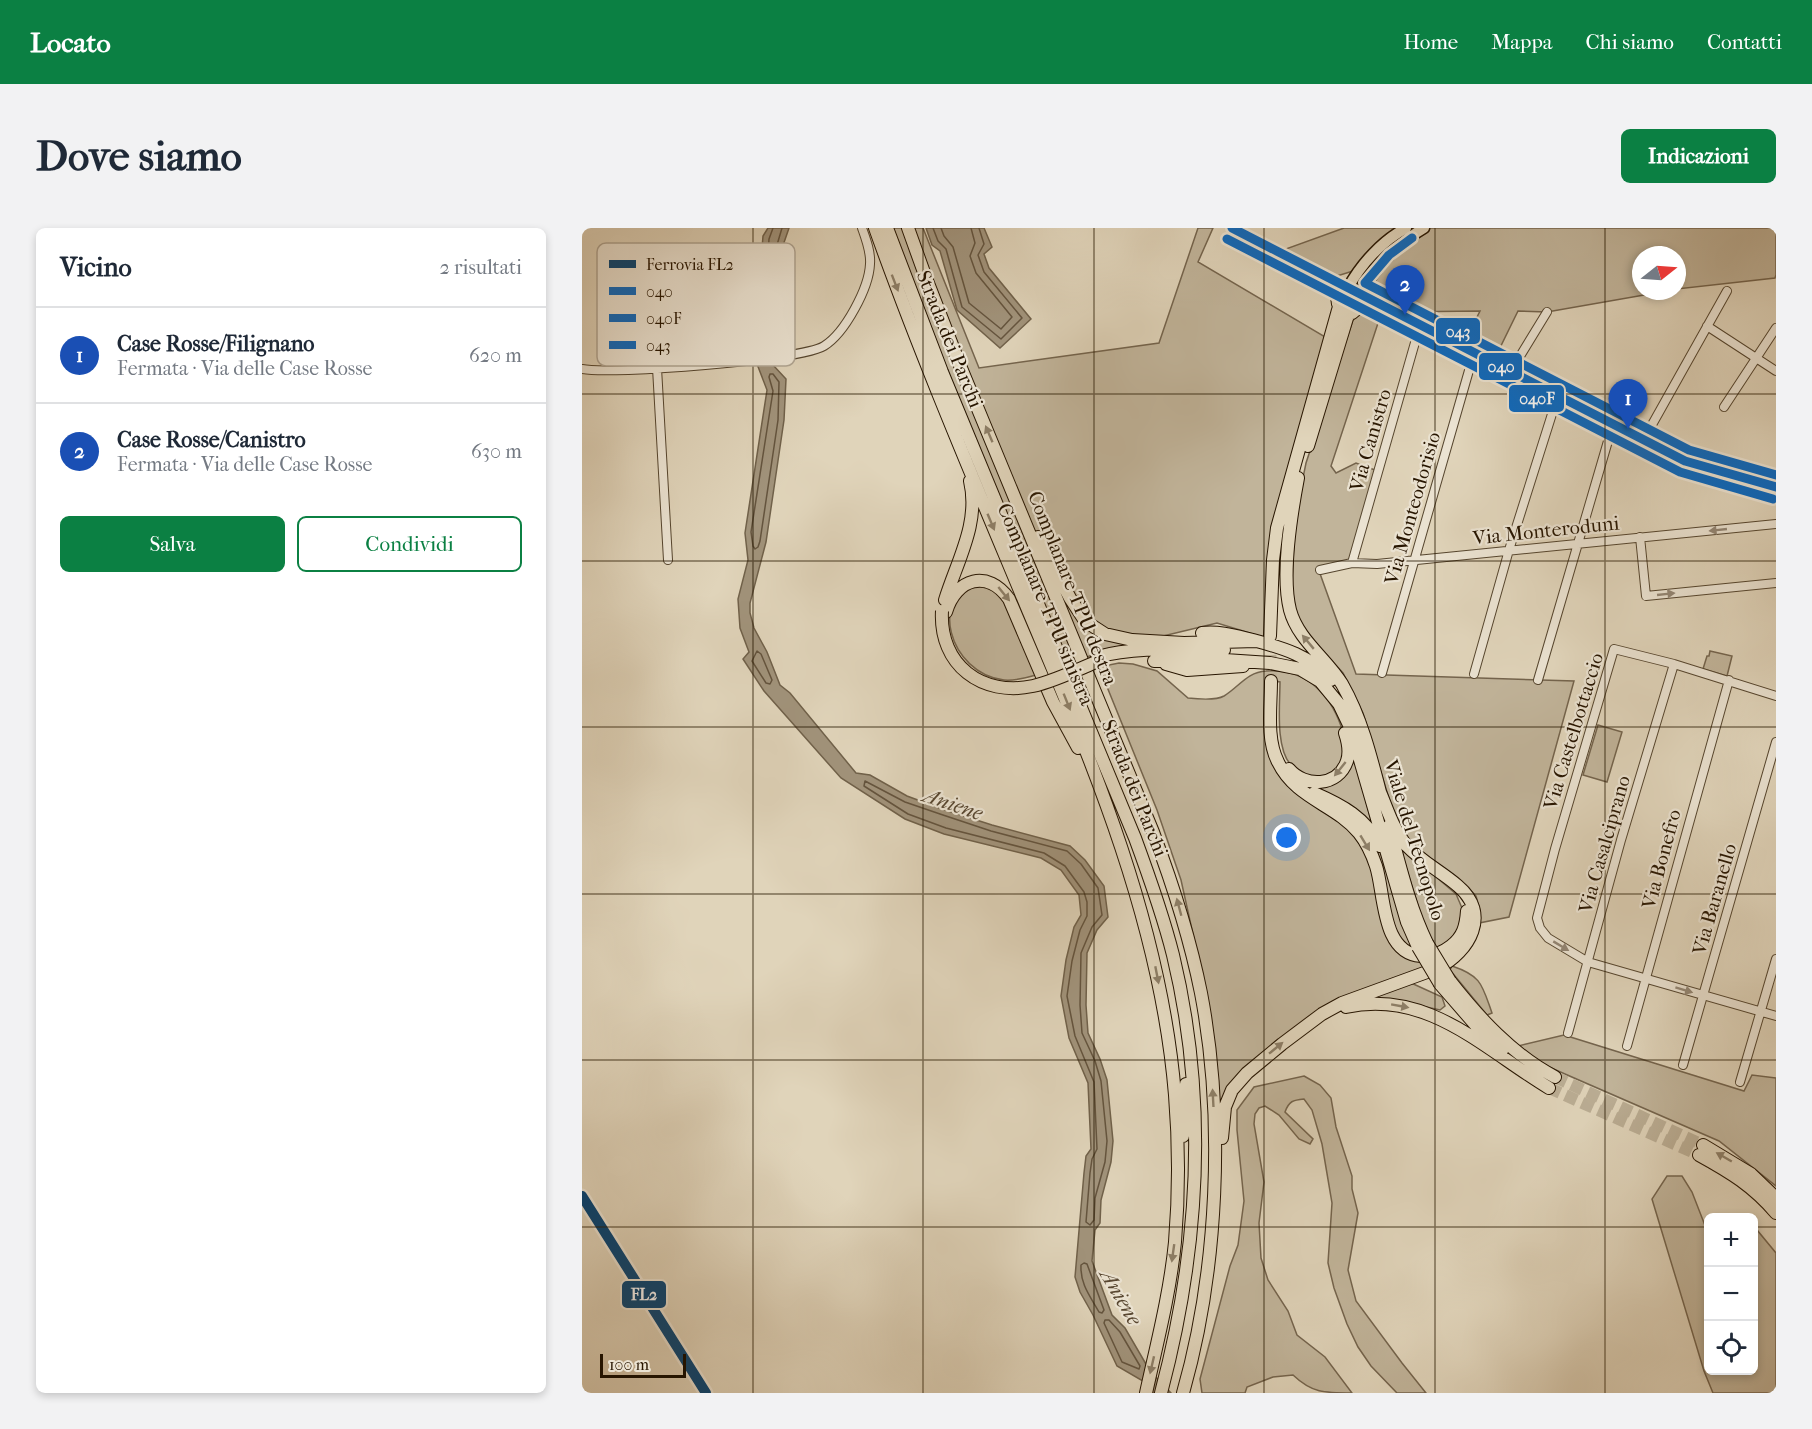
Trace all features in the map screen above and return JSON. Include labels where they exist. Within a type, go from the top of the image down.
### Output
[{"type":"highway","name":"Complanare TPU sinistra","points":[[875,228],[955,434],[1104,796],[1143,916],[1157,971],[1167,1031],[1176,1118],[1176,1215],[1169,1281],[1146,1393]]},
{"type":"highway","name":"Strada dei Parchi","points":[[887,228],[942,372],[1135,838],[1161,912],[1182,996],[1194,1101],[1194,1194],[1186,1278],[1170,1393]]},
{"type":"highway","name":"Strada dei Parchi","points":[[895,228],[954,381],[1142,837],[1180,951],[1195,1030],[1202,1099],[1201,1194],[1193,1284],[1176,1353],[1161,1393]]},
{"type":"highway","name":"Complanare TPU destra","points":[[907,228],[1153,832],[1176,894],[1191,948],[1207,1035],[1215,1146],[1209,1262],[1191,1366],[1183,1393]]},
{"type":"highway","points":[[1335,282],[1342,314],[1284,527],[1278,559],[1273,636],[1273,560],[1277,528],[1342,314],[1353,291]]},
{"type":"highway","points":[[1342,314],[1373,301]]},
{"type":"highway","points":[[955,434],[971,485],[973,509],[968,536],[944,611],[944,636],[952,657],[972,677],[992,686],[1031,687],[1048,682],[1114,652],[1288,650]]},
{"type":"highway","points":[[1002,466],[1070,598],[1085,621],[1104,634],[1132,640],[1184,643],[1256,641],[1288,650],[1304,657],[1320,669],[1353,706]]},
{"type":"highway","points":[[1298,478],[1288,553],[1289,608],[1299,632],[1336,676],[1353,706]]},
{"type":"highway","points":[[944,611],[951,598],[967,583],[984,581],[996,585],[1009,598],[1053,702],[1076,744],[1118,838]]},
{"type":"highway","points":[[1097,659],[1130,658],[1154,661],[1188,670],[1225,669],[1265,663],[1300,669],[1313,676],[1332,695],[1345,714],[1391,870]]},
{"type":"highway","points":[[1332,695],[1347,742],[1346,762],[1340,771],[1326,781],[1303,780],[1288,768],[1279,745],[1273,681],[1271,740],[1278,764],[1289,779],[1313,800],[1347,820],[1364,840],[1376,867],[1390,932],[1407,952],[1419,956],[1434,956],[1457,940],[1465,926],[1467,911],[1459,887]]},
{"type":"highway","name":"Viale del Tecnopolo","points":[[1353,706],[1380,792],[1422,945]]},
{"type":"highway","points":[[1289,779],[1333,801],[1361,820],[1374,835],[1391,870]]},
{"type":"highway","points":[[1209,1262],[1215,1232],[1225,1107],[1232,1090],[1247,1073],[1322,1014],[1356,997],[1438,968],[1459,955],[1471,936],[1474,922],[1470,904],[1459,887],[1405,844],[1394,828],[1380,792]]},
{"type":"highway","name":"Viale del Tecnopolo","points":[[1391,870],[1407,922],[1445,982],[1480,1030],[1529,1076],[1552,1083],[1512,1048],[1445,982]]},
{"type":"highway","points":[[1176,1215],[1186,1097],[1185,1050],[1181,1017],[1182,996]]},
{"type":"highway","points":[[1322,1014],[1370,1003],[1410,1007],[1430,1013],[1450,1024],[1529,1076]]},
{"type":"highway","points":[[1776,1198],[1751,1174],[1701,1150],[1758,1193],[1776,1213]]},
{"type":"main road","points":[[1335,282],[1356,275],[1379,249],[1406,228]]},
{"type":"main road","points":[[1353,291],[1398,245],[1424,228]]},
{"type":"main road","points":[[1373,301],[1370,289],[1374,271]]},
{"type":"main road","points":[[1353,291],[1356,275]]},
{"type":"street","points":[[795,354],[823,347],[840,332],[850,317],[869,272],[870,255],[862,228]]},
{"type":"street","points":[[1232,228],[1698,466],[1776,487]]},
{"type":"street","points":[[1644,440],[1727,291]]},
{"type":"street","points":[[1511,371],[1547,312]]},
{"type":"street","name":"Via Canistro","points":[[1352,563],[1420,325]]},
{"type":"street","points":[[1707,326],[1776,371]]},
{"type":"street","points":[[1724,407],[1776,328]]},
{"type":"street","name":"Via Monteodorisio","points":[[1382,673],[1474,352]]},
{"type":"street","points":[[582,369],[607,371],[679,366]]},
{"type":"street","points":[[657,368],[668,560]]},
{"type":"street","points":[[1474,674],[1509,550],[1558,395]]},
{"type":"street","points":[[1538,680],[1614,424]]},
{"type":"street","name":"Via Monteroduni","points":[[1320,570],[1352,563],[1377,564],[1776,524]]},
{"type":"street","points":[[1640,537],[1646,596],[1776,582]]},
{"type":"street","name":"Via Castelbottaccio","points":[[1776,696],[1674,664],[1614,649],[1538,909],[1538,925],[1548,938],[1588,962],[1776,1016]]},
{"type":"street","name":"Via Casalciprano","points":[[1568,1034],[1621,840],[1674,664]]},
{"type":"street","name":"Via Bonefro","points":[[1627,1046],[1729,680]]},
{"type":"street","name":"Via Baranello","points":[[1683,1065],[1776,742]]},
{"type":"street","points":[[1740,1082],[1776,959]]},
{"type":"shaded area","points":[[872,228],[923,228],[979,368],[1159,343],[1198,228],[1213,228],[1198,262],[1327,338],[1274,527],[1266,638],[1217,623],[1105,650],[1049,672]]},
{"type":"shaded area","points":[[1344,228],[1398,228],[1353,271],[1337,276],[1283,250]]},
{"type":"shaded area","points":[[1424,228],[1776,228],[1775,278],[1686,288],[1686,246],[1632,246],[1632,297],[1547,312],[1518,311],[1493,362],[1462,347],[1480,311],[1395,312],[1359,294],[1376,269]]},
{"type":"shaded area","points":[[1371,307],[1382,311],[1331,466],[1336,473],[1356,463],[1375,470],[1349,562],[1318,568],[1356,674],[1574,681],[1509,917],[1479,923],[1480,910],[1476,896],[1466,885],[1435,863],[1410,841],[1394,815],[1363,713],[1343,673],[1304,630],[1294,607],[1292,586],[1295,517],[1306,463],[1353,320],[1362,309]]},
{"type":"shaded area","points":[[982,584],[999,591],[1036,675],[1004,680],[985,674],[969,664],[958,649],[951,633],[950,616],[954,602],[965,590]]},
{"type":"shaded area","points":[[1710,651],[1732,656],[1727,676],[1703,669]]},
{"type":"shaded area","points":[[1119,663],[1133,664],[1157,671],[1188,698],[1220,698],[1248,677],[1266,671],[1280,671],[1303,678],[1322,693],[1330,703],[1341,726],[1345,754],[1334,773],[1311,779],[1293,767],[1286,757],[1280,737],[1280,682],[1268,680],[1276,769],[1292,790],[1345,824],[1367,853],[1384,922],[1426,969],[1335,1002],[1250,1064],[1219,1109],[1206,993],[1181,880],[1157,810],[1099,667]]},
{"type":"shaded area","points":[[1598,725],[1622,732],[1607,782],[1583,775]]},
{"type":"shaded area","points":[[1355,759],[1372,824],[1352,808],[1307,786],[1316,786]]},
{"type":"shaded area","points":[[1337,807],[1379,849],[1414,950],[1409,948],[1395,932],[1381,868]]},
{"type":"shaded area","points":[[1398,841],[1415,859],[1456,894],[1462,908],[1458,935],[1437,951],[1423,922]]},
{"type":"shaded area","points":[[1452,966],[1470,974],[1480,983],[1492,1013],[1487,1015],[1450,970]]},
{"type":"shaded area","points":[[1409,982],[1442,997],[1445,1006],[1440,1010],[1408,1003],[1353,1001]]},
{"type":"shaded area","points":[[1564,1035],[1744,1091],[1752,1075],[1776,1078],[1776,1186],[1719,1141],[1542,1064],[1518,1046]]},
{"type":"shaded area","points":[[1304,1076],[1320,1085],[1331,1098],[1336,1127],[1352,1176],[1352,1189],[1358,1213],[1348,1270],[1356,1301],[1426,1393],[1397,1393],[1371,1366],[1358,1347],[1347,1324],[1328,1263],[1332,1203],[1322,1144],[1312,1110],[1304,1099],[1292,1102],[1285,1112],[1313,1139],[1310,1144],[1299,1139],[1279,1115],[1265,1106],[1259,1108],[1255,1114],[1254,1124],[1264,1182],[1259,1223],[1261,1258],[1268,1280],[1288,1311],[1297,1335],[1325,1357],[1352,1393],[1319,1391],[1293,1375],[1273,1377],[1247,1387],[1245,1393],[1202,1393],[1200,1379],[1230,1266],[1238,1245],[1244,1201],[1237,1110],[1254,1087]]},
{"type":"shaded area","points":[[1667,1176],[1682,1176],[1692,1192],[1704,1223],[1704,1371],[1652,1199]]},
{"type":"shaded area","points":[[1758,1231],[1776,1253],[1776,1393],[1713,1393],[1706,1375],[1758,1375]]},
{"type":"water","points":[[768,228],[789,228],[784,243],[762,243],[763,236]]},
{"type":"water","points":[[926,228],[984,228],[992,247],[984,254],[989,268],[1031,319],[1000,348],[957,310],[940,251],[932,245]]},
{"type":"water","points":[[758,366],[774,366],[786,379],[784,420],[766,542],[750,603],[750,613],[754,628],[767,652],[780,685],[790,693],[856,773],[870,775],[907,796],[942,809],[1070,846],[1085,860],[1104,886],[1108,917],[1097,930],[1087,953],[1086,1005],[1088,1033],[1107,1080],[1113,1141],[1111,1162],[1101,1200],[1100,1223],[1095,1230],[1092,1261],[1112,1315],[1125,1328],[1150,1371],[1171,1393],[1150,1393],[1143,1381],[1117,1366],[1080,1292],[1075,1277],[1086,1156],[1091,1149],[1088,1083],[1069,1038],[1061,996],[1074,927],[1081,915],[1079,895],[1061,870],[1041,858],[944,834],[905,819],[841,778],[764,691],[743,659],[749,652],[740,628],[738,599],[748,560],[745,533],[767,390]]},
{"type":"tunnel","points":[[1270,637],[1271,681]]},
{"type":"tunnel","points":[[1555,1077],[1703,1145]]},
{"type":"tunnel","points":[[1549,1088],[1699,1155]]},
{"type":"rail line","name":"FL2","points":[[582,1196],[706,1393]]},
{"type":"transit line","name":"040","points":[[1232,228],[1685,461],[1776,487]]},
{"type":"transit line","name":"043","points":[[1412,238],[1389,255],[1365,283],[1689,450],[1776,475]]},
{"type":"transit line","name":"040F","points":[[1227,239],[1680,472],[1773,499]]},
{"type":"place","name":"Case Rosse/Canistro","points":[[1405,315]]},
{"type":"place","name":"Case Rosse/Filignano","points":[[1628,429]]},
{"type":"water label","name":"Aniene","points":[[953,804]]},
{"type":"water label","name":"Aniene","points":[[1121,1297]]}]
